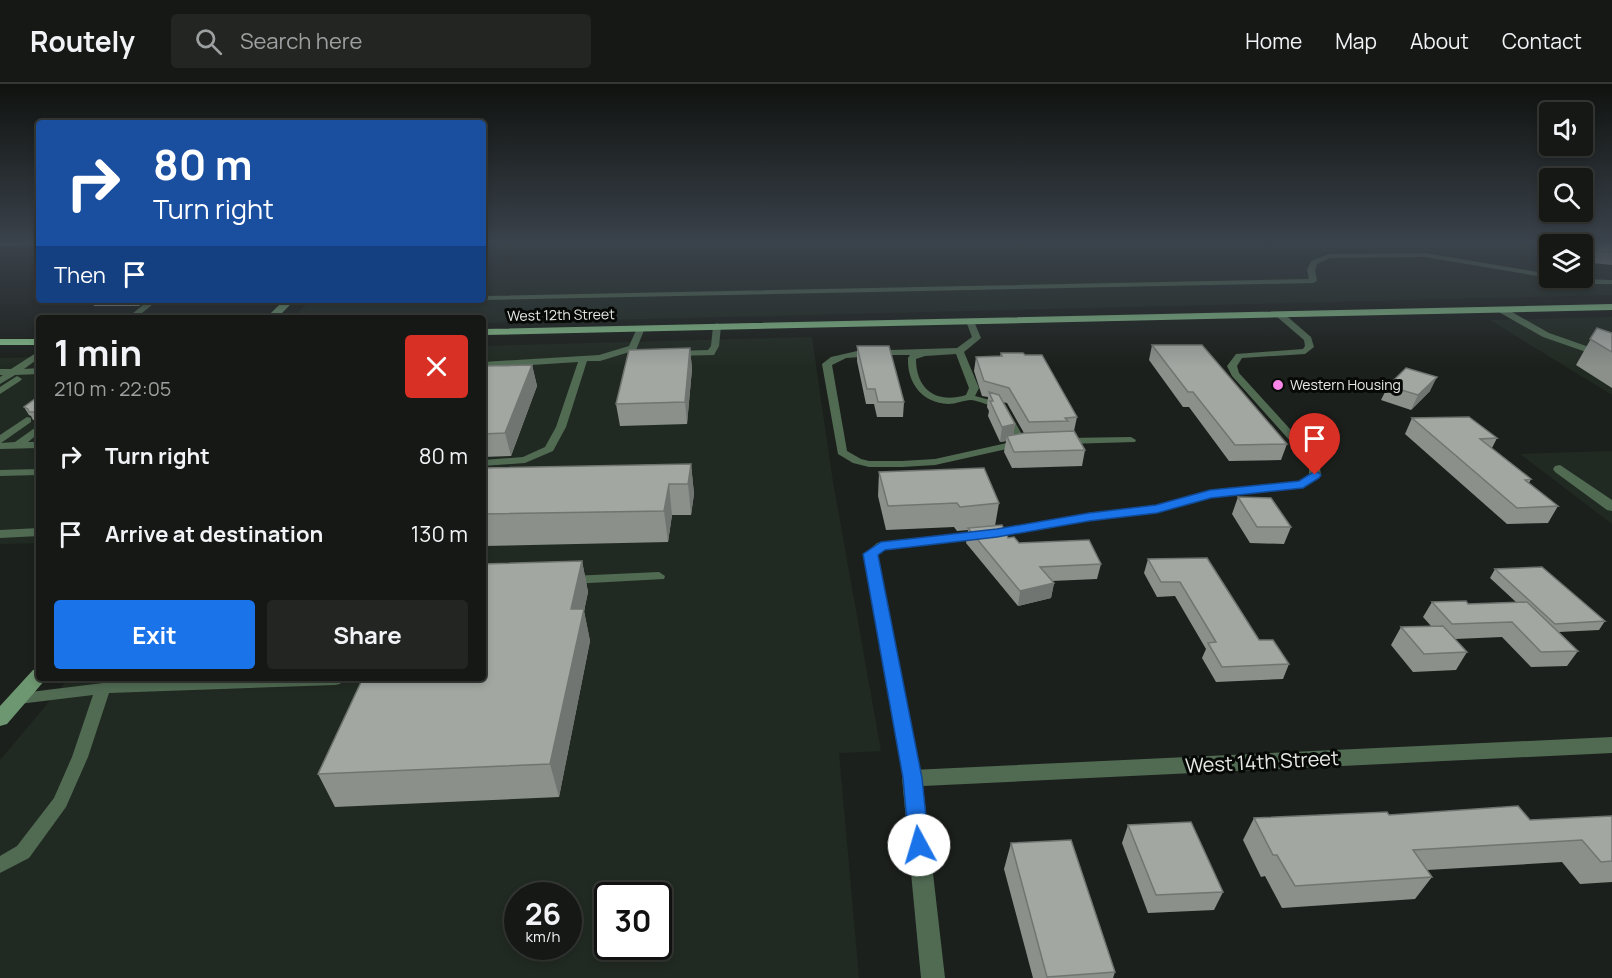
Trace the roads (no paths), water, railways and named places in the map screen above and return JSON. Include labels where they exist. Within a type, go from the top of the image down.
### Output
[{"type":"main road","name":"West 12th Street","points":[[486,332],[1612,307]]},
{"type":"main road","points":[[0,342],[36,342]]},
{"type":"street","points":[[274,315],[287,303]]},
{"type":"street","points":[[1560,469],[1612,507]]},
{"type":"street","points":[[1,717],[36,678]]},
{"type":"street","name":"West 14th Street","points":[[912,778],[1612,745]]},
{"type":"street","points":[[912,778],[933,978]]},
{"type":"lane","points":[[486,298],[1180,284]]},
{"type":"lane","points":[[134,315],[150,303]]},
{"type":"lane","points":[[1500,309],[1546,335],[1612,358]]},
{"type":"lane","points":[[912,778],[870,554],[881,546],[997,533],[1089,517],[1157,509],[1210,494],[1303,484],[1315,475],[1314,461],[1235,374],[1232,366],[1239,356],[1305,351],[1310,347],[1308,339],[1279,314]]},
{"type":"lane","points":[[923,353],[912,358],[911,367],[920,391],[928,397],[944,400],[963,400],[970,397],[1002,406],[1028,443],[935,462],[902,464],[869,464],[857,461],[842,452],[827,364],[831,359],[839,355],[855,354],[959,351],[977,338],[970,321]]},
{"type":"lane","points":[[663,354],[711,353],[715,346],[717,326]]},
{"type":"lane","points":[[633,348],[641,328]]},
{"type":"lane","points":[[486,365],[583,360],[600,358],[633,348],[643,351]]},
{"type":"lane","points":[[959,351],[974,388],[970,397]]},
{"type":"lane","points":[[0,381],[36,356]]},
{"type":"lane","points":[[486,464],[525,460],[549,449],[561,427],[583,360]]},
{"type":"lane","points":[[0,372],[36,371]]},
{"type":"lane","points":[[0,391],[27,372]]},
{"type":"lane","points":[[0,441],[27,420]]},
{"type":"lane","points":[[17,446],[36,430]]},
{"type":"lane","points":[[1055,442],[1131,440]]},
{"type":"lane","points":[[0,446],[36,445]]},
{"type":"lane","points":[[0,473],[36,472]]},
{"type":"lane","points":[[0,534],[36,532]]},
{"type":"lane","points":[[553,581],[659,576]]},
{"type":"lane","points":[[19,698],[103,688],[306,681]]},
{"type":"lane","points":[[0,865],[23,852],[60,802],[80,757],[103,688]]},
{"type":"place","name":"Western Housing","points":[[1278,385]]}]
